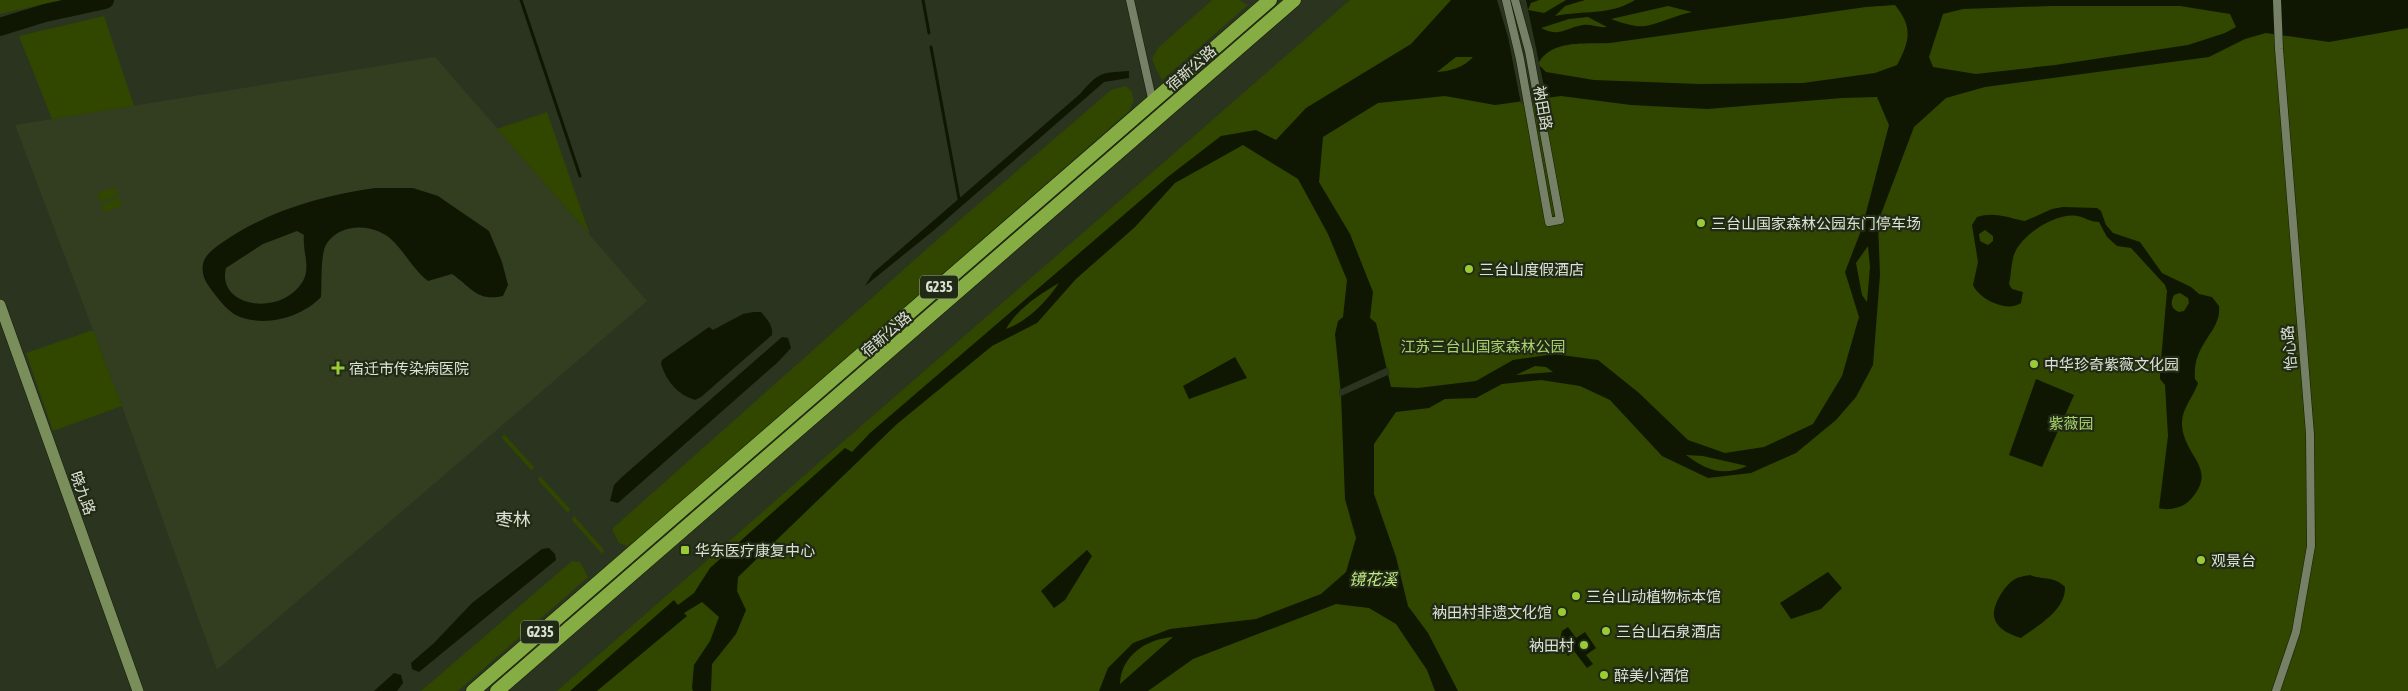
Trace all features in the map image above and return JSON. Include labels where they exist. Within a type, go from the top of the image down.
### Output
[{"type":"highway","name":"宿新公路","points":[[473,691],[1270,0]]},
{"type":"highway","name":"宿新公路","points":[[497,691],[618,584],[904,340],[1294,0]]},
{"type":"street","points":[[1130,0],[1153,103]]},
{"type":"street","name":"衲田路","points":[[1506,0],[1529,108],[1549,222],[1560,220],[1529,51],[1515,0]]},
{"type":"street","name":"怡心路","points":[[2276,691],[2296,632],[2311,546],[2310,434],[2279,49],[2277,0]]},
{"type":"street","name":"晓九路","points":[[0,305],[138,691]]},
{"type":"shaded area","name":"宿迁市传染病医院","points":[[435,57],[647,301],[217,670],[122,406],[15,125]]},
{"type":"green space","points":[[0,0],[62,0],[0,14]]},
{"type":"green space","points":[[1212,0],[1239,0],[1248,5],[1162,80],[1152,58],[1158,48]]},
{"type":"green space","name":"江苏三台山国家森林公园","points":[[1350,0],[2408,0],[2408,691],[557,691]]},
{"type":"green space","points":[[104,16],[134,106],[52,119],[19,36]]},
{"type":"green space","points":[[1126,86],[1132,92],[1134,101],[1129,111],[638,540],[627,546],[619,543],[612,529],[947,231],[1111,90]]},
{"type":"green space","points":[[547,112],[590,235],[497,129]]},
{"type":"green space","points":[[116,187],[118,196],[100,201],[98,193]]},
{"type":"green space","points":[[119,198],[122,206],[104,212],[101,204]]},
{"type":"green space","points":[[93,330],[122,406],[53,431],[26,353]]},
{"type":"green space","points":[[504,434],[534,467],[532,471],[502,438]]},
{"type":"green space","points":[[540,476],[570,509],[568,513],[538,480]]},
{"type":"green space","points":[[574,516],[604,550],[602,554],[572,520]]},
{"type":"green space","points":[[572,561],[580,562],[588,577],[458,691],[421,691]]},
{"type":"water","name":"镜花溪","points":[[1451,0],[1539,0],[1531,3],[1528,10],[1544,13],[1566,0],[1585,0],[1565,6],[1555,16],[1606,11],[1635,0],[2408,0],[2408,28],[2329,42],[2266,33],[2245,39],[2209,57],[1985,87],[1946,98],[1914,127],[1878,222],[1880,275],[1873,365],[1856,397],[1836,420],[1796,453],[1751,473],[1708,478],[1662,456],[1610,400],[1580,386],[1541,380],[1502,384],[1476,398],[1445,399],[1429,408],[1396,412],[1374,444],[1374,494],[1396,557],[1408,606],[1428,633],[1458,691],[1435,691],[1427,670],[1396,624],[1369,608],[1336,604],[1193,659],[1148,691],[1099,691],[1108,668],[1133,643],[1170,629],[1256,619],[1321,594],[1346,572],[1356,538],[1345,499],[1341,394],[1335,334],[1338,321],[1343,317],[1347,280],[1328,234],[1298,179],[1243,145],[1175,183],[1135,227],[1076,279],[1037,323],[992,346],[897,424],[738,577],[737,591],[746,610],[736,634],[712,664],[711,691],[693,691],[692,688],[694,665],[710,641],[719,617],[702,602],[684,613],[687,616],[597,691],[570,691],[674,600],[678,605],[694,593],[710,568],[845,448],[852,452],[870,433],[1169,176],[1221,136],[1256,130],[1276,140],[1306,108],[1411,44]],"holes":[[[1895,5],[1905,20],[1908,34],[1905,49],[1897,65],[1875,73],[1803,83],[1699,84],[1594,80],[1546,72],[1538,64],[1551,50],[1580,43],[1610,43],[1866,7]],[[1668,6],[1692,12],[1645,26],[1630,25],[1611,19]],[[2051,6],[2180,6],[2230,14],[2236,27],[2225,33],[2188,45],[2055,65],[1976,74],[1933,67],[1929,57],[1943,14],[1963,9]],[[1588,17],[1607,27],[1583,25],[1558,32],[1547,31],[1541,28],[1569,19]],[[1456,57],[1473,57],[1461,66],[1437,72]],[[1445,96],[1495,105],[1561,96],[1631,105],[1707,109],[1877,97],[1889,125],[1862,228],[1845,272],[1859,317],[1842,376],[1813,424],[1764,447],[1725,453],[1688,440],[1639,393],[1598,360],[1554,354],[1513,360],[1476,381],[1418,388],[1391,387],[1376,323],[1370,318],[1373,292],[1350,234],[1319,182],[1323,137],[1378,103]],[[1868,246],[1870,267],[1867,302],[1862,295],[1856,263]],[[1059,283],[1036,310],[1022,321],[1006,329],[1016,315],[1037,297]],[[1535,366],[1546,367],[1553,372],[1516,375]],[[1686,455],[1703,456],[1747,466],[1730,471],[1708,468]],[[779,515],[794,515],[770,540],[751,547],[757,532]],[[1173,637],[1120,684],[1121,674],[1130,657],[1145,645],[1163,638]]]},
{"type":"water","points":[[1129,71],[1129,78],[1104,82],[933,231],[865,286],[873,273],[1080,94],[1092,81],[1106,73]]},
{"type":"water","points":[[375,188],[413,188],[438,196],[489,231],[502,262],[508,285],[503,296],[487,297],[480,295],[452,274],[428,281],[388,237],[370,229],[361,228],[351,228],[342,231],[327,243],[322,261],[321,297],[294,315],[261,321],[240,317],[225,306],[208,285],[203,272],[204,260],[213,249],[246,228],[299,205],[336,195]],"holes":[[[297,231],[304,235],[305,276],[293,293],[280,300],[253,303],[240,299],[231,292],[226,281],[226,268],[263,244]]]},
{"type":"water","points":[[2063,207],[2097,208],[2101,211],[2106,225],[2113,233],[2140,242],[2162,273],[2191,287],[2199,294],[2212,297],[2219,306],[2219,315],[2216,323],[2198,356],[2195,367],[2195,379],[2198,383],[2182,419],[2184,436],[2198,463],[2201,481],[2197,491],[2182,506],[2170,509],[2159,508],[2168,436],[2165,385],[2160,379],[2167,291],[2165,285],[2131,248],[2117,246],[2107,237],[2099,222],[2077,216],[2059,218],[2039,227],[2016,250],[2012,261],[2009,284],[2012,289],[2023,292],[2021,303],[2015,306],[2008,306],[1994,303],[1981,295],[1973,285],[1978,262],[1972,225],[1977,217],[1995,215],[2025,221],[2052,209]],"holes":[[[1985,230],[1993,236],[1993,241],[1988,245],[1980,241],[1979,234]],[[2180,293],[2188,298],[2189,303],[2184,311],[2179,312],[2174,309],[2172,301],[2174,295]]]},
{"type":"water","points":[[761,312],[765,317],[771,325],[772,335],[701,397],[695,400],[678,391],[663,370],[662,360],[709,327],[713,330],[743,314]]},
{"type":"water","points":[[782,337],[788,338],[791,348],[778,362],[618,503],[610,501],[614,485],[622,477]]},
{"type":"water","points":[[1235,357],[1247,378],[1189,399],[1183,386]]},
{"type":"water","points":[[2036,379],[2074,395],[2042,467],[2009,455]]},
{"type":"water","points":[[549,548],[555,554],[556,560],[419,672],[412,669],[411,663],[434,643],[472,603],[542,549]]},
{"type":"water","points":[[1087,550],[1092,556],[1065,600],[1054,608],[1041,591]]},
{"type":"water","points":[[1828,572],[1842,588],[1821,609],[1791,619],[1780,603]]},
{"type":"water","points":[[2030,575],[2057,581],[2065,587],[2064,595],[2061,603],[2049,617],[2021,638],[2009,634],[1999,627],[1995,620],[1994,610],[1998,599],[2008,584],[2016,579]]},
{"type":"water","points":[[1568,627],[1576,638],[1585,632],[1596,648],[1586,655],[1593,664],[1587,668],[1574,651],[1568,656],[1559,643],[1562,631]]},
{"type":"water","points":[[394,673],[401,675],[403,683],[397,691],[374,691]]},
{"type":"pier","points":[[1497,0],[1526,0],[1547,101],[1521,104],[1508,37]]},
{"type":"pier","points":[[1388,367],[1390,374],[1339,397],[1339,390]]},
{"type":"waterway","points":[[0,27],[45,13],[105,0]]},
{"type":"waterway","points":[[521,0],[580,176]]},
{"type":"waterway","points":[[923,0],[929,33]]},
{"type":"waterway","points":[[931,47],[959,199]]},
{"type":"waterway","points":[[734,561],[802,500]]},
{"type":"place","name":"三台山国家森林公园东门停车场","points":[[1701,223]]},
{"type":"place","name":"三台山度假酒店","points":[[1469,269]]},
{"type":"place","name":"中华珍奇紫薇文化园","points":[[2034,364]]},
{"type":"place","name":"宿迁市传染病医院","points":[[338,368]]},
{"type":"place","name":"华东医疗康复中心","points":[[685,550]]},
{"type":"place","name":"观景台","points":[[2201,560]]},
{"type":"place","name":"三台山动植物标本馆","points":[[1576,596]]},
{"type":"place","name":"衲田村非遗文化馆","points":[[1562,612]]},
{"type":"place","name":"三台山石泉酒店","points":[[1606,631]]},
{"type":"place","name":"衲田村","points":[[1584,645]]},
{"type":"place","name":"醉美小酒馆","points":[[1604,675]]},
{"type":"district","name":"枣林","points":[[513,519]]},
{"type":"park label","name":"紫薇园","points":[[2071,423]]}]
